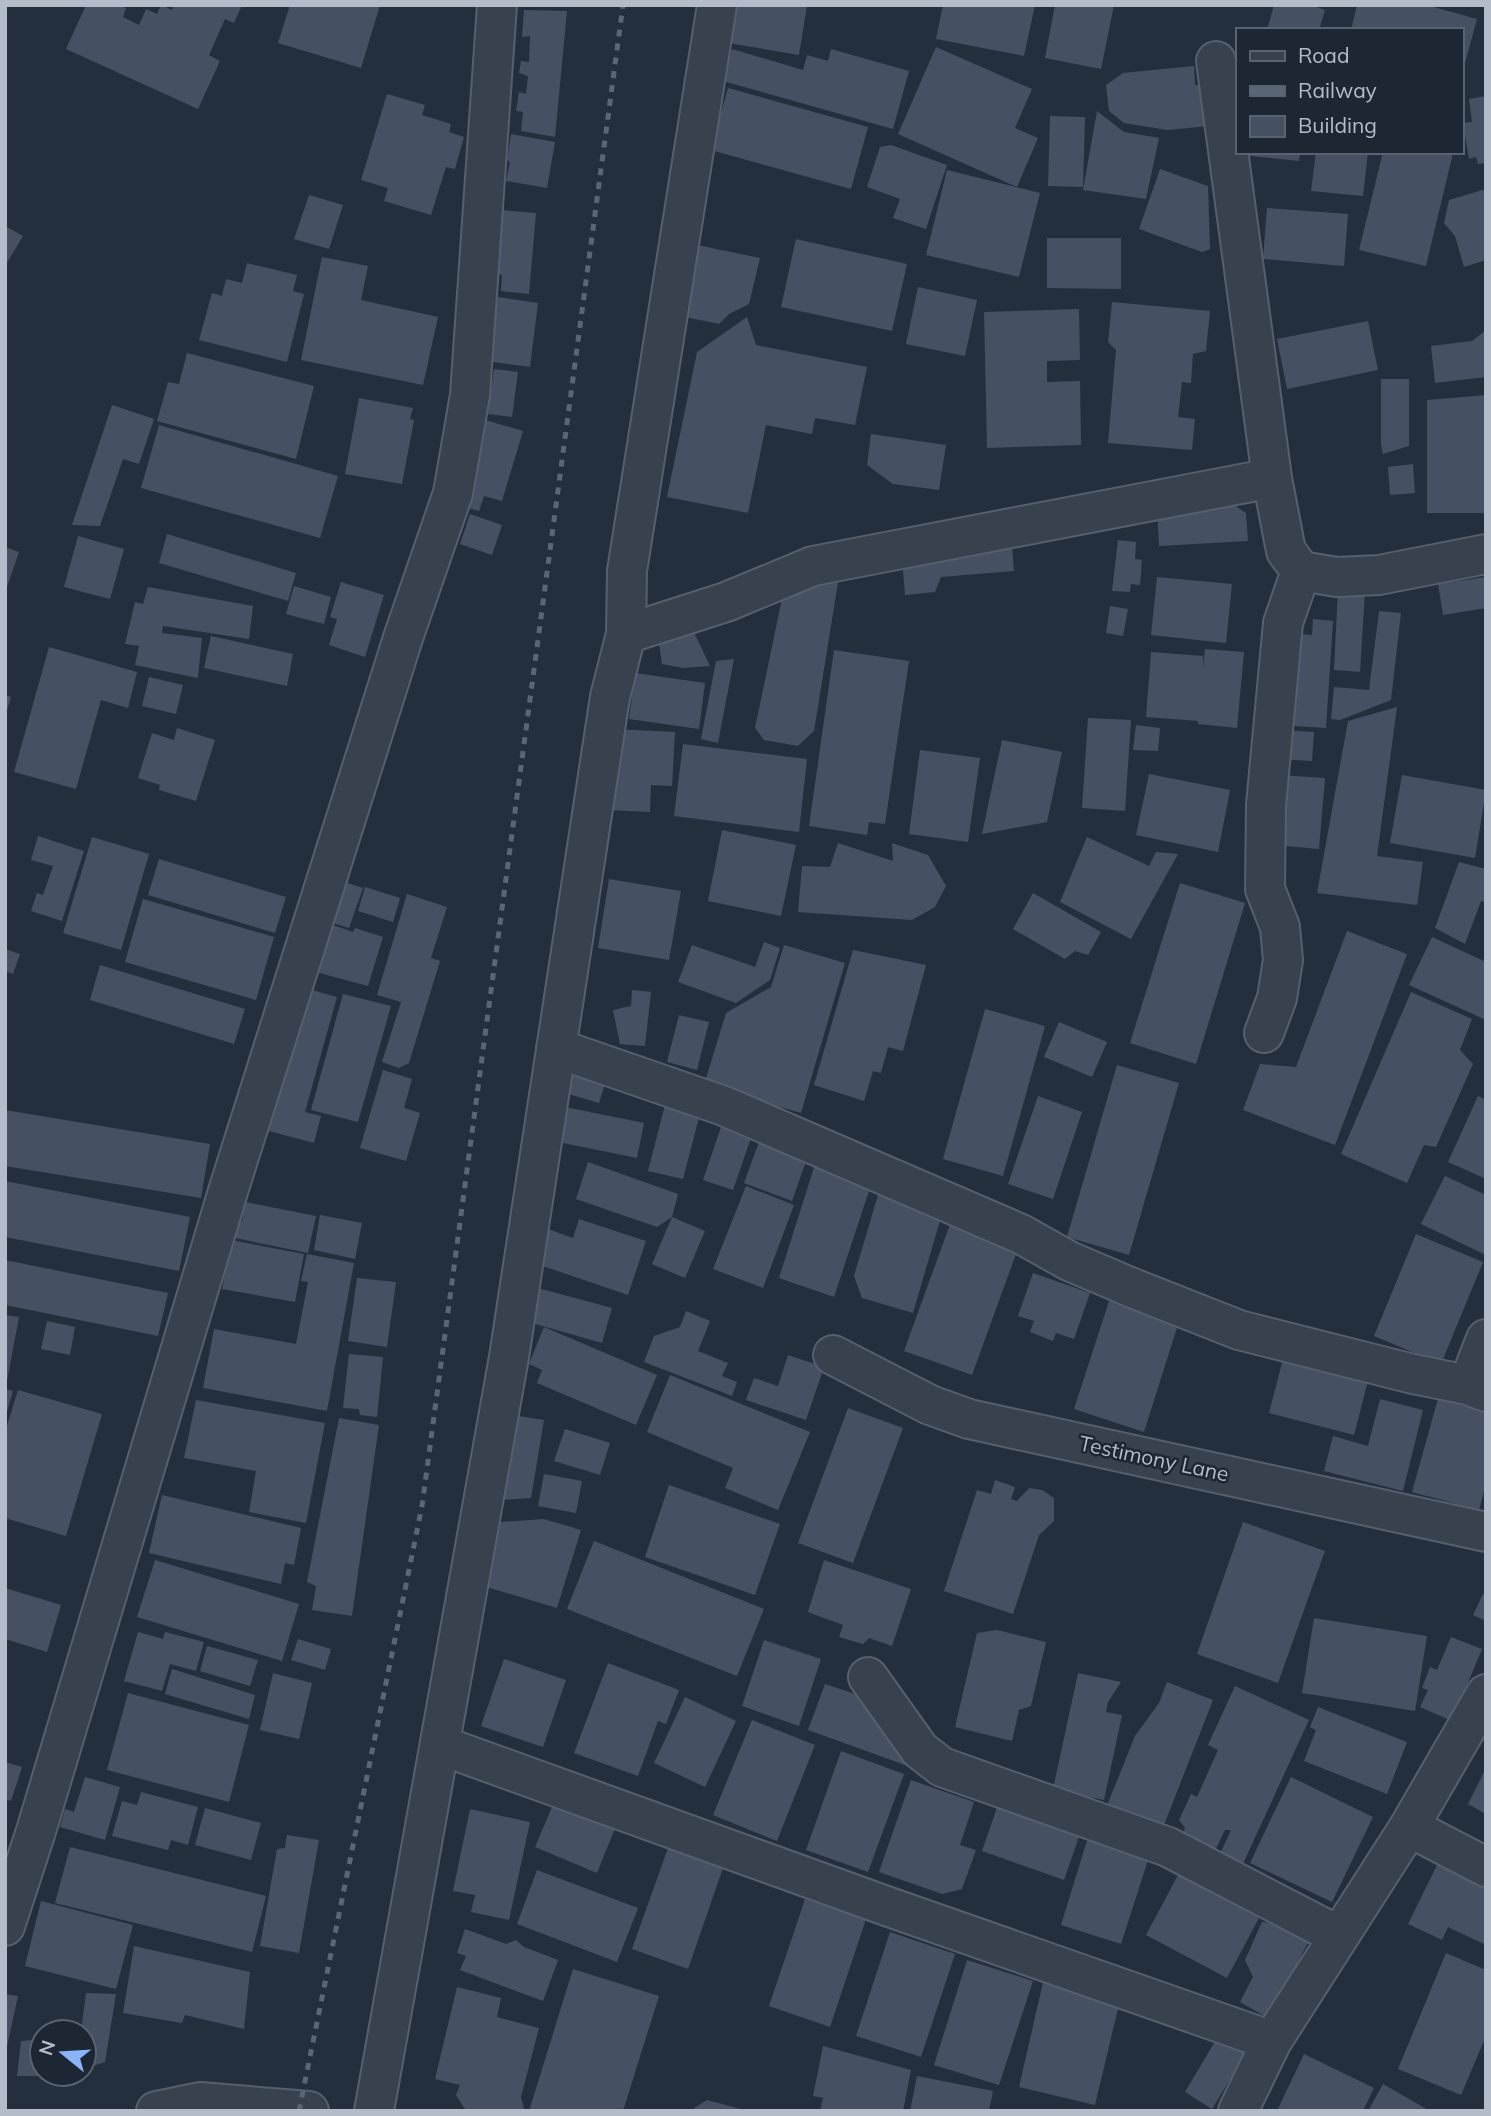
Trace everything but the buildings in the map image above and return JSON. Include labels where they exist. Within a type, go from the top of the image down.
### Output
[{"type":"street","points":[[5,1926],[233,1175],[403,638],[453,493],[470,395],[497,5]]},
{"type":"street","points":[[373,2111],[509,1357],[610,697],[626,634],[627,571],[717,5]]},
{"type":"street","points":[[1216,61],[1272,478],[1286,551],[1301,570],[1337,577],[1379,575],[1486,554]]},
{"type":"street","points":[[626,634],[726,602],[813,566],[1272,478]]},
{"type":"street","points":[[1264,1033],[1277,998],[1283,960],[1280,928],[1265,889],[1266,805],[1283,622],[1301,570]]},
{"type":"street","points":[[556,1048],[724,1106],[1021,1234],[1069,1261],[1105,1277],[1239,1330],[1477,1389],[1486,1339]]},
{"type":"street","name":"Testimony Lane","points":[[833,1355],[930,1405],[969,1419],[1486,1532]]},
{"type":"street","points":[[868,1677],[920,1750],[942,1767],[1168,1847],[1339,1936]]},
{"type":"street","points":[[1238,2111],[1272,2041],[1409,1827],[1486,1694]]},
{"type":"street","points":[[440,1745],[879,1904],[1272,2041]]},
{"type":"street","points":[[1409,1827],[1486,1867]]},
{"type":"street","points":[[156,2111],[200,2102],[309,2111]]},
{"type":"railway","points":[[299,2111],[422,1506],[623,5]]}]
